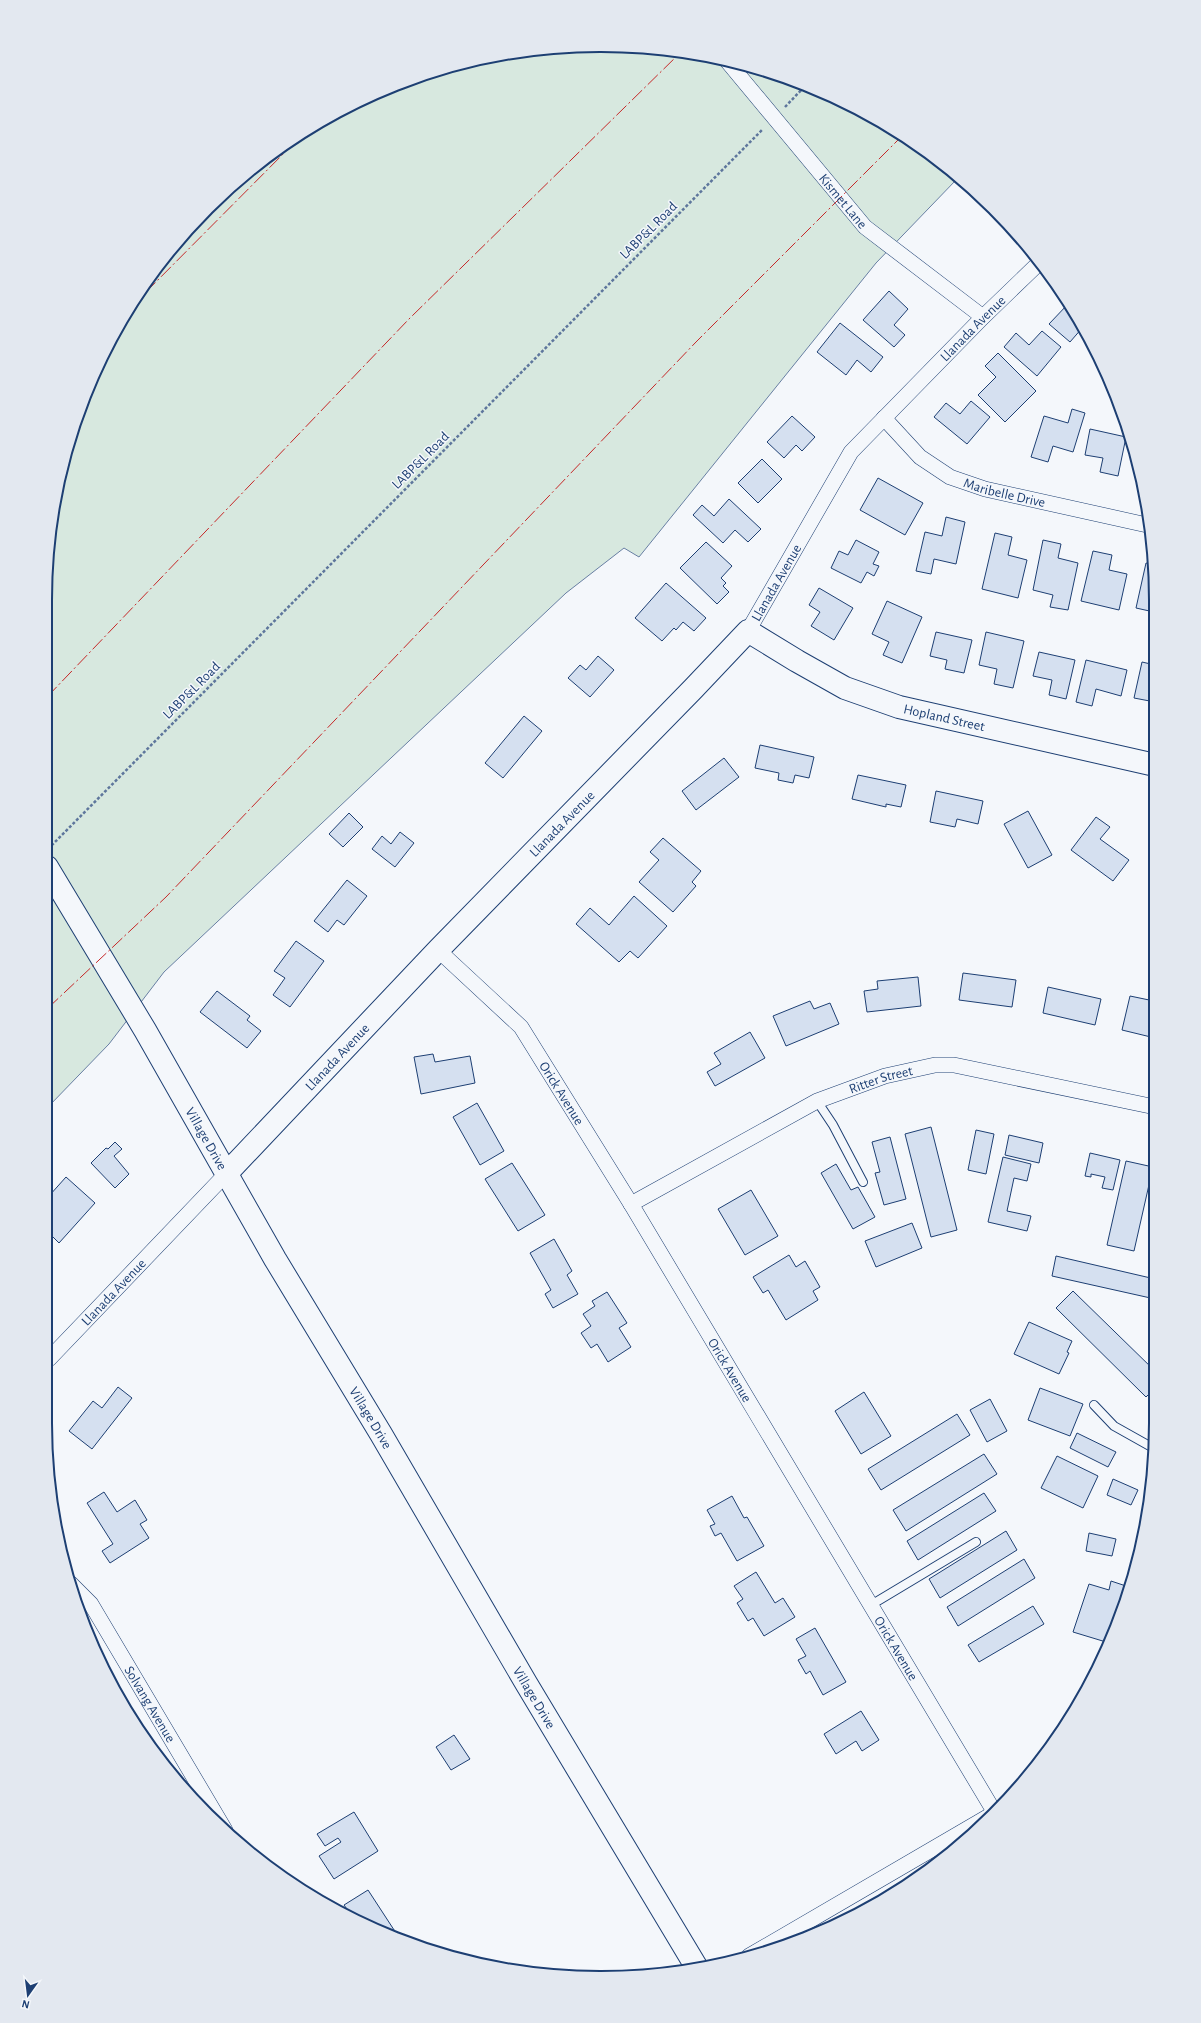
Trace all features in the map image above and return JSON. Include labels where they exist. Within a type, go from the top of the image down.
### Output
[{"type":"main road","name":"Hopland Street","points":[[748,631],[796,661],[845,688],[899,707],[1149,764]]},
{"type":"main road","name":"Llanada Avenue","points":[[227,1173],[438,950],[748,631]]},
{"type":"main road","name":"Village Drive","points":[[52,875],[145,1030],[279,1265],[381,1434],[526,1683],[694,1962]]},
{"type":"street","name":"Kismet Lane","points":[[734,69],[865,227],[983,317]]},
{"type":"street","name":"Llanada Avenue","points":[[748,631],[851,452],[983,317],[1035,266]]},
{"type":"street","name":"Maribelle Drive","points":[[884,418],[920,457],[950,477],[985,489],[1143,524]]},
{"type":"street","name":"Orick Avenue","points":[[438,950],[521,1027],[631,1204],[991,1807]]},
{"type":"street","name":"Ritter Street","points":[[631,1204],[817,1101],[885,1076],[935,1066],[954,1065],[1149,1106]]},
{"type":"street","name":"Llanada Avenue","points":[[52,1356],[227,1173]]},
{"type":"street","name":"Solvang Avenue","points":[[79,1592],[91,1604],[213,1810]]},
{"type":"street","points":[[769,1944],[969,1828]]},
{"type":"lane","points":[[817,1101],[833,1125],[863,1182]]},
{"type":"lane","points":[[1094,1406],[1114,1426],[1148,1445]]},
{"type":"lane","points":[[871,1605],[976,1542]]},
{"type":"path","name":"LABP&L Road","points":[[52,844],[801,90]]},
{"type":"shaded area","points":[[565,53],[636,53],[672,57],[708,63],[777,81],[810,94],[875,125],[905,144],[954,182],[876,263],[639,557],[624,548],[566,593],[164,972],[109,1044],[52,1103],[52,600],[53,565],[57,529],[63,493],[81,424],[109,358],[125,326],[144,296],[188,239],[213,213],[239,188],[296,144],[326,125],[391,94],[424,81],[459,71],[493,63]]},
{"type":"building","points":[[889,291],[908,309],[894,325],[905,335],[894,347],[863,320]]},
{"type":"building","points":[[1064,308],[1079,332],[1070,342],[1049,324]]},
{"type":"building","points":[[840,323],[883,357],[871,372],[857,360],[846,375],[817,352]]},
{"type":"building","points":[[1042,331],[1061,347],[1037,376],[1004,347],[1016,333],[1029,345]]},
{"type":"building","points":[[998,353],[1036,391],[1005,422],[978,395],[996,377],[985,366]]},
{"type":"building","points":[[971,401],[990,417],[967,444],[934,417],[946,403],[960,414]]},
{"type":"building","points":[[1072,409],[1085,413],[1073,452],[1053,446],[1048,462],[1031,457],[1044,416],[1068,423]]},
{"type":"building","points":[[792,416],[815,437],[802,451],[796,445],[784,458],[767,442]]},
{"type":"building","points":[[1090,429],[1124,436],[1125,442],[1118,476],[1100,472],[1103,458],[1085,455]]},
{"type":"building","points":[[762,459],[782,479],[758,503],[738,483]]},
{"type":"building","points":[[878,478],[923,503],[905,535],[860,510]]},
{"type":"building","points":[[729,499],[761,529],[748,542],[735,530],[723,543],[693,515],[702,505],[714,516]]},
{"type":"building","points":[[946,517],[965,522],[956,564],[934,559],[931,574],[916,571],[925,532],[942,536]]},
{"type":"building","points":[[995,533],[1012,537],[1008,555],[1027,560],[1018,598],[982,589]]},
{"type":"building","points":[[856,540],[879,552],[873,564],[879,566],[874,576],[867,572],[861,583],[831,568],[839,551],[848,555]]},
{"type":"building","points":[[1043,540],[1061,544],[1058,558],[1078,563],[1068,610],[1050,607],[1053,595],[1033,590]]},
{"type":"building","points":[[706,542],[732,566],[721,578],[726,583],[723,586],[729,592],[717,604],[680,568]]},
{"type":"building","points":[[1093,551],[1112,555],[1109,570],[1127,574],[1119,610],[1081,601]]},
{"type":"building","points":[[1146,563],[1148,563],[1149,611],[1136,608]]},
{"type":"building","points":[[666,583],[706,618],[694,631],[683,622],[676,630],[674,628],[662,641],[635,618]]},
{"type":"building","points":[[819,588],[853,608],[834,640],[811,626],[820,612],[809,605]]},
{"type":"building","points":[[887,601],[922,617],[902,663],[883,655],[889,642],[872,634]]},
{"type":"building","points":[[936,632],[972,640],[964,673],[945,669],[947,660],[930,656]]},
{"type":"building","points":[[986,632],[1024,641],[1013,688],[994,684],[997,669],[979,665]]},
{"type":"building","points":[[1039,652],[1075,660],[1066,699],[1049,695],[1052,680],[1033,676]]},
{"type":"building","points":[[598,656],[614,670],[590,697],[568,678],[580,665],[586,670]]},
{"type":"building","points":[[1086,660],[1127,670],[1121,696],[1096,689],[1092,706],[1076,702]]},
{"type":"building","points":[[1142,662],[1149,664],[1149,701],[1134,698]]},
{"type":"building","points":[[524,716],[542,731],[503,778],[485,763]]},
{"type":"building","points":[[760,745],[814,757],[809,778],[795,775],[793,783],[778,780],[779,773],[755,768]]},
{"type":"building","points":[[724,758],[739,777],[696,810],[682,791]]},
{"type":"building","points":[[858,775],[906,785],[901,807],[886,804],[886,807],[852,799]]},
{"type":"building","points":[[936,791],[983,801],[978,824],[957,819],[955,827],[930,822]]},
{"type":"building","points":[[1028,811],[1052,855],[1028,868],[1004,824]]},
{"type":"building","points":[[349,813],[363,827],[343,847],[329,834]]},
{"type":"building","points":[[1096,817],[1110,827],[1100,839],[1129,860],[1113,881],[1071,850]]},
{"type":"building","points":[[400,832],[414,843],[395,867],[372,849],[382,836],[391,844]]},
{"type":"building","points":[[663,838],[701,871],[692,882],[696,886],[673,912],[639,882],[659,860],[650,852]]},
{"type":"building","points":[[347,880],[367,896],[344,925],[337,920],[328,932],[314,921]]},
{"type":"building","points":[[634,896],[667,926],[638,958],[630,951],[619,962],[576,924],[590,908],[609,925]]},
{"type":"building","points":[[296,941],[324,961],[290,1007],[273,995],[285,978],[274,971]]},
{"type":"building","points":[[963,973],[1016,980],[1012,1007],[959,1000]]},
{"type":"building","points":[[918,977],[921,1006],[867,1012],[864,991],[878,989],[877,981]]},
{"type":"building","points":[[1048,987],[1101,999],[1095,1025],[1043,1013]]},
{"type":"building","points":[[217,991],[250,1016],[247,1020],[261,1031],[247,1048],[200,1012]]},
{"type":"building","points":[[1130,996],[1149,1000],[1149,1037],[1122,1030]]},
{"type":"building","points":[[810,1001],[814,1009],[830,1003],[839,1024],[786,1046],[773,1016]]},
{"type":"building","points":[[750,1032],[765,1058],[715,1086],[707,1072],[721,1064],[714,1053]]},
{"type":"building","points":[[433,1054],[435,1062],[470,1056],[475,1083],[421,1094],[414,1057]]},
{"type":"building","points":[[477,1103],[504,1151],[480,1165],[453,1117]]},
{"type":"building","points":[[931,1127],[957,1230],[931,1237],[905,1134]]},
{"type":"building","points":[[976,1130],[994,1134],[986,1174],[968,1170]]},
{"type":"building","points":[[1009,1135],[1043,1143],[1039,1163],[1005,1155]]},
{"type":"building","points":[[890,1137],[906,1199],[884,1205],[875,1173],[880,1172],[872,1142]]},
{"type":"building","points":[[115,1142],[122,1149],[114,1156],[129,1174],[115,1188],[91,1163],[106,1148],[108,1149]]},
{"type":"building","points":[[1090,1153],[1120,1160],[1113,1190],[1102,1188],[1105,1177],[1091,1174],[1091,1177],[1085,1176]]},
{"type":"building","points":[[1003,1157],[1031,1164],[1027,1181],[1014,1178],[1007,1211],[1031,1216],[1027,1231],[988,1222]]},
{"type":"building","points":[[1126,1161],[1149,1166],[1149,1185],[1134,1251],[1107,1245]]},
{"type":"building","points":[[512,1163],[545,1215],[518,1231],[485,1179]]},
{"type":"building","points":[[836,1164],[851,1190],[858,1187],[875,1217],[853,1229],[821,1173]]},
{"type":"building","points":[[66,1177],[95,1203],[59,1243],[52,1236],[52,1193]]},
{"type":"building","points":[[751,1190],[778,1236],[745,1255],[718,1209]]},
{"type":"building","points":[[912,1223],[922,1248],[876,1267],[865,1241]]},
{"type":"building","points":[[554,1239],[572,1271],[567,1275],[578,1294],[553,1308],[545,1294],[551,1290],[530,1253]]},
{"type":"building","points":[[789,1255],[796,1267],[805,1261],[820,1287],[813,1291],[818,1300],[786,1320],[768,1290],[763,1293],[753,1277]]},
{"type":"building","points":[[1056,1256],[1149,1278],[1149,1298],[1052,1276]]},
{"type":"building","points":[[1073,1291],[1149,1365],[1149,1394],[1146,1397],[1056,1308]]},
{"type":"building","points":[[607,1292],[627,1323],[619,1328],[631,1347],[608,1362],[597,1344],[591,1348],[581,1333],[591,1326],[583,1314],[595,1306],[592,1301]]},
{"type":"building","points":[[1029,1322],[1072,1341],[1067,1352],[1069,1353],[1059,1374],[1014,1354]]},
{"type":"building","points":[[118,1387],[132,1398],[92,1449],[69,1431],[93,1401],[102,1408]]},
{"type":"building","points":[[1040,1388],[1083,1404],[1070,1436],[1028,1420]]},
{"type":"building","points":[[864,1392],[891,1436],[861,1454],[835,1411]]},
{"type":"building","points":[[990,1399],[1007,1431],[987,1442],[970,1410]]},
{"type":"building","points":[[957,1414],[970,1435],[881,1490],[868,1469]]},
{"type":"building","points":[[1077,1433],[1116,1452],[1108,1467],[1070,1448]]},
{"type":"building","points":[[984,1454],[997,1474],[906,1531],[893,1510]]},
{"type":"building","points":[[1057,1456],[1098,1476],[1083,1508],[1041,1488]]},
{"type":"building","points":[[1113,1479],[1138,1490],[1131,1505],[1107,1495]]},
{"type":"building","points":[[104,1492],[117,1512],[135,1500],[147,1520],[140,1524],[149,1538],[110,1563],[102,1551],[113,1544],[87,1503]]},
{"type":"building","points":[[984,1493],[996,1511],[918,1560],[907,1541]]},
{"type":"building","points":[[732,1496],[744,1518],[747,1517],[764,1546],[737,1561],[721,1533],[715,1536],[710,1526],[715,1524],[707,1510]]},
{"type":"building","points":[[1006,1531],[1017,1550],[940,1598],[929,1579]]},
{"type":"building","points":[[1089,1533],[1116,1539],[1112,1556],[1086,1551]]},
{"type":"building","points":[[1024,1559],[1035,1578],[958,1626],[947,1607]]},
{"type":"building","points":[[756,1572],[775,1603],[783,1598],[795,1617],[764,1636],[753,1618],[748,1621],[737,1603],[743,1599],[734,1586]]},
{"type":"building","points":[[1111,1581],[1124,1585],[1103,1641],[1073,1632],[1089,1584],[1109,1590]]},
{"type":"building","points":[[1033,1606],[1044,1624],[979,1662],[968,1645]]},
{"type":"building","points":[[815,1628],[846,1682],[823,1695],[810,1671],[806,1674],[798,1660],[806,1656],[796,1639]]},
{"type":"building","points":[[861,1711],[879,1740],[862,1751],[856,1741],[836,1754],[824,1734]]},
{"type":"building","points":[[454,1735],[470,1759],[451,1770],[436,1747]]},
{"type":"building","points":[[354,1812],[378,1851],[334,1879],[319,1856],[341,1842],[338,1838],[325,1846],[317,1834]]},
{"type":"building","points":[[368,1890],[394,1930],[346,1908],[344,1905]]},
{"type":"power","points":[[52,692],[409,319],[675,58]]},
{"type":"power","points":[[52,1004],[166,897],[696,342],[898,140]]},
{"type":"power","points":[[150,288],[286,152]]}]
